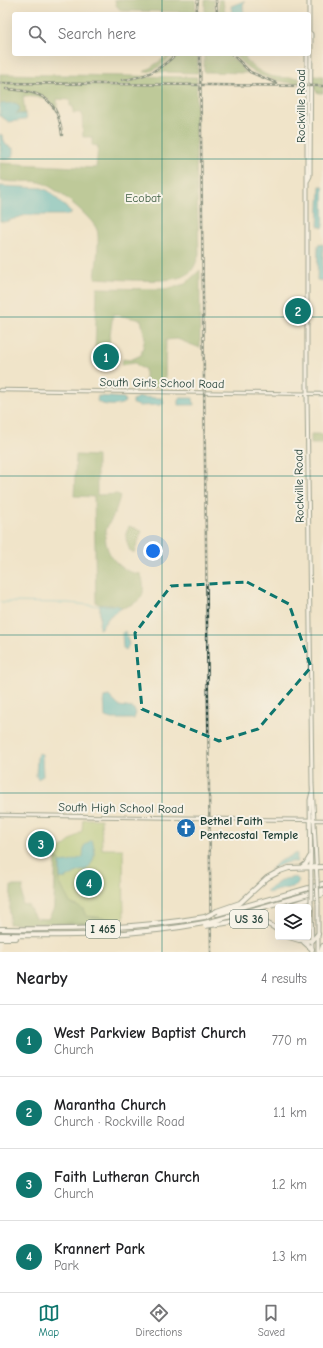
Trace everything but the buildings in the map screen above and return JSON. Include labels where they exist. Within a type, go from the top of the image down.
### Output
[{"type":"highway","points":[[300,868],[306,864],[310,857]]},
{"type":"highway","points":[[300,868],[323,867]]},
{"type":"highway","name":"US 36","points":[[217,913],[245,900],[276,873],[289,868],[300,868]]},
{"type":"highway","name":"I 465","points":[[0,929],[114,928],[164,924],[204,917],[323,884]]},
{"type":"highway","name":"I 465","points":[[0,936],[26,938],[40,936],[107,935],[205,924],[217,922],[323,890]]},
{"type":"highway","points":[[295,904],[323,894]]},
{"type":"highway","name":"US 36","points":[[217,922],[254,919],[268,923],[275,928]]},
{"type":"highway","points":[[302,941],[312,941],[318,934]]},
{"type":"highway","points":[[299,940],[309,944],[312,951]]},
{"type":"highway","points":[[320,952],[323,946]]},
{"type":"main road","name":"Rockville Road","points":[[309,0],[309,12]]},
{"type":"main road","name":"Rockville Road","points":[[307,56],[307,394],[312,792],[310,795],[317,868],[318,934],[320,952]]},
{"type":"main road","name":"Rockville Road","points":[[308,180],[310,176],[311,56]]},
{"type":"main road","name":"South Girls School Road","points":[[0,390],[323,394]]},
{"type":"main road","name":"South High School Road","points":[[0,815],[323,820]]},
{"type":"main road","name":"Rockville Road","points":[[311,904],[310,857],[312,820]]},
{"type":"main road","name":"Rockville Road","points":[[311,905],[312,951]]},
{"type":"highlighted area","points":[[247,582],[289,604],[311,667],[258,729],[219,741],[142,709],[135,633],[171,586]]},
{"type":"green space","points":[[115,0],[196,0],[195,12],[121,11],[116,5]]},
{"type":"green space","points":[[205,0],[214,0],[215,12],[205,12]]},
{"type":"green space","points":[[218,0],[223,0],[225,12],[219,12]]},
{"type":"green space","points":[[167,56],[172,56],[152,71],[144,72]]},
{"type":"green space","points":[[176,56],[198,56],[198,73],[156,72]]},
{"type":"green space","points":[[204,56],[231,56],[247,73],[204,72]]},
{"type":"green space","points":[[236,56],[245,56],[246,60],[259,71],[270,76],[299,78],[299,84],[263,76],[248,68]]},
{"type":"green space","name":"Ecobat","points":[[0,74],[197,77],[196,154],[199,255],[195,266],[188,274],[170,279],[157,280],[95,278],[98,253],[98,234],[94,225],[88,218],[71,202],[45,184],[39,182],[10,182],[0,180],[0,163],[96,168],[98,146],[92,145],[92,137],[83,137],[82,113],[73,113],[73,106],[70,106],[70,100],[57,99],[57,111],[46,98],[23,96],[25,114],[15,113],[19,106],[16,103],[0,104]]},
{"type":"green space","points":[[313,76],[323,76],[323,93],[318,93],[314,89]]},
{"type":"green space","points":[[200,270],[200,348],[177,339],[166,340],[165,385],[145,389],[145,369],[139,367],[135,363],[121,365],[123,359],[130,360],[141,355],[145,338],[141,320],[113,314],[108,350],[95,350],[97,288],[165,289],[185,284]]},
{"type":"green space","points":[[311,434],[323,434],[323,444],[311,444]]},
{"type":"green space","points":[[76,455],[97,456],[97,495],[118,494],[120,497],[106,531],[106,539],[110,554],[120,566],[134,573],[141,574],[144,587],[142,596],[139,600],[129,606],[122,608],[96,603],[94,497],[74,496]]},
{"type":"green space","points":[[129,526],[142,531],[134,553],[130,551],[127,541],[126,532]]},
{"type":"green space","points":[[83,819],[101,819],[102,849],[123,849],[124,922],[96,924],[53,924],[56,853],[82,831]]},
{"type":"green space","points":[[56,858],[60,859],[60,883],[70,903],[83,909],[86,916],[124,920],[124,922],[9,924],[11,886],[23,886],[22,904],[28,905],[35,918],[48,919],[54,908]]},
{"type":"water","points":[[244,1],[245,2],[243,5],[244,12],[232,12],[231,6]]},
{"type":"water","points":[[15,103],[20,108],[16,114],[25,114],[27,118],[24,120],[9,122],[0,116],[0,104]]},
{"type":"water","points":[[0,134],[2,135],[6,145],[13,148],[13,156],[9,159],[3,159],[1,156]]},
{"type":"water","points":[[0,186],[42,188],[49,191],[72,213],[67,215],[26,215],[5,222],[0,221]]},
{"type":"water","points":[[320,186],[323,186],[323,228],[318,226]]},
{"type":"water","points":[[323,244],[323,281],[317,280],[318,245]]},
{"type":"water","points":[[98,396],[124,398],[125,402],[119,405],[106,405],[97,401]]},
{"type":"water","points":[[138,397],[162,398],[164,403],[161,405],[139,406],[133,404],[133,400]]},
{"type":"water","points":[[180,398],[193,398],[194,405],[178,405],[178,400]]},
{"type":"water","points":[[100,605],[117,605],[122,608],[110,616],[99,629]]},
{"type":"water","points":[[125,631],[129,644],[126,650],[123,648],[122,633]]},
{"type":"water","points":[[109,696],[119,706],[133,708],[136,713],[134,719],[111,719],[105,717],[104,697]]},
{"type":"water","points":[[38,753],[42,754],[43,776],[38,779],[36,776]]},
{"type":"water","points":[[91,840],[94,847],[94,855],[90,866],[86,870],[79,871],[67,878],[60,878],[60,863],[69,862],[83,857],[84,846]]},
{"type":"water","points":[[297,853],[297,862],[282,864],[268,872],[278,862]]},
{"type":"water","points":[[296,877],[299,880],[296,886],[268,893],[266,891],[283,879]]},
{"type":"waterway","points":[[0,602],[69,603],[100,606]]},
{"type":"railway","points":[[196,12],[198,0]]},
{"type":"railway","points":[[216,0],[217,12]]},
{"type":"railway","points":[[122,80],[152,72],[174,56]]},
{"type":"railway","points":[[200,56],[211,952]]},
{"type":"railway","points":[[234,56],[250,72],[276,83]]},
{"type":"railway","points":[[0,83],[323,86]]},
{"type":"railway","points":[[6,89],[38,94],[45,98],[56,112],[60,122],[62,135]]},
{"type":"place","name":"Marantha Church","points":[[298,311]]},
{"type":"place","name":"West Parkview Baptist Church","points":[[106,357]]},
{"type":"place","name":"Bethel Faith Pentecostal Temple","points":[[186,828]]},
{"type":"place","name":"Faith Lutheran Church","points":[[41,844]]},
{"type":"place","name":"Krannert Park","points":[[89,883]]}]
